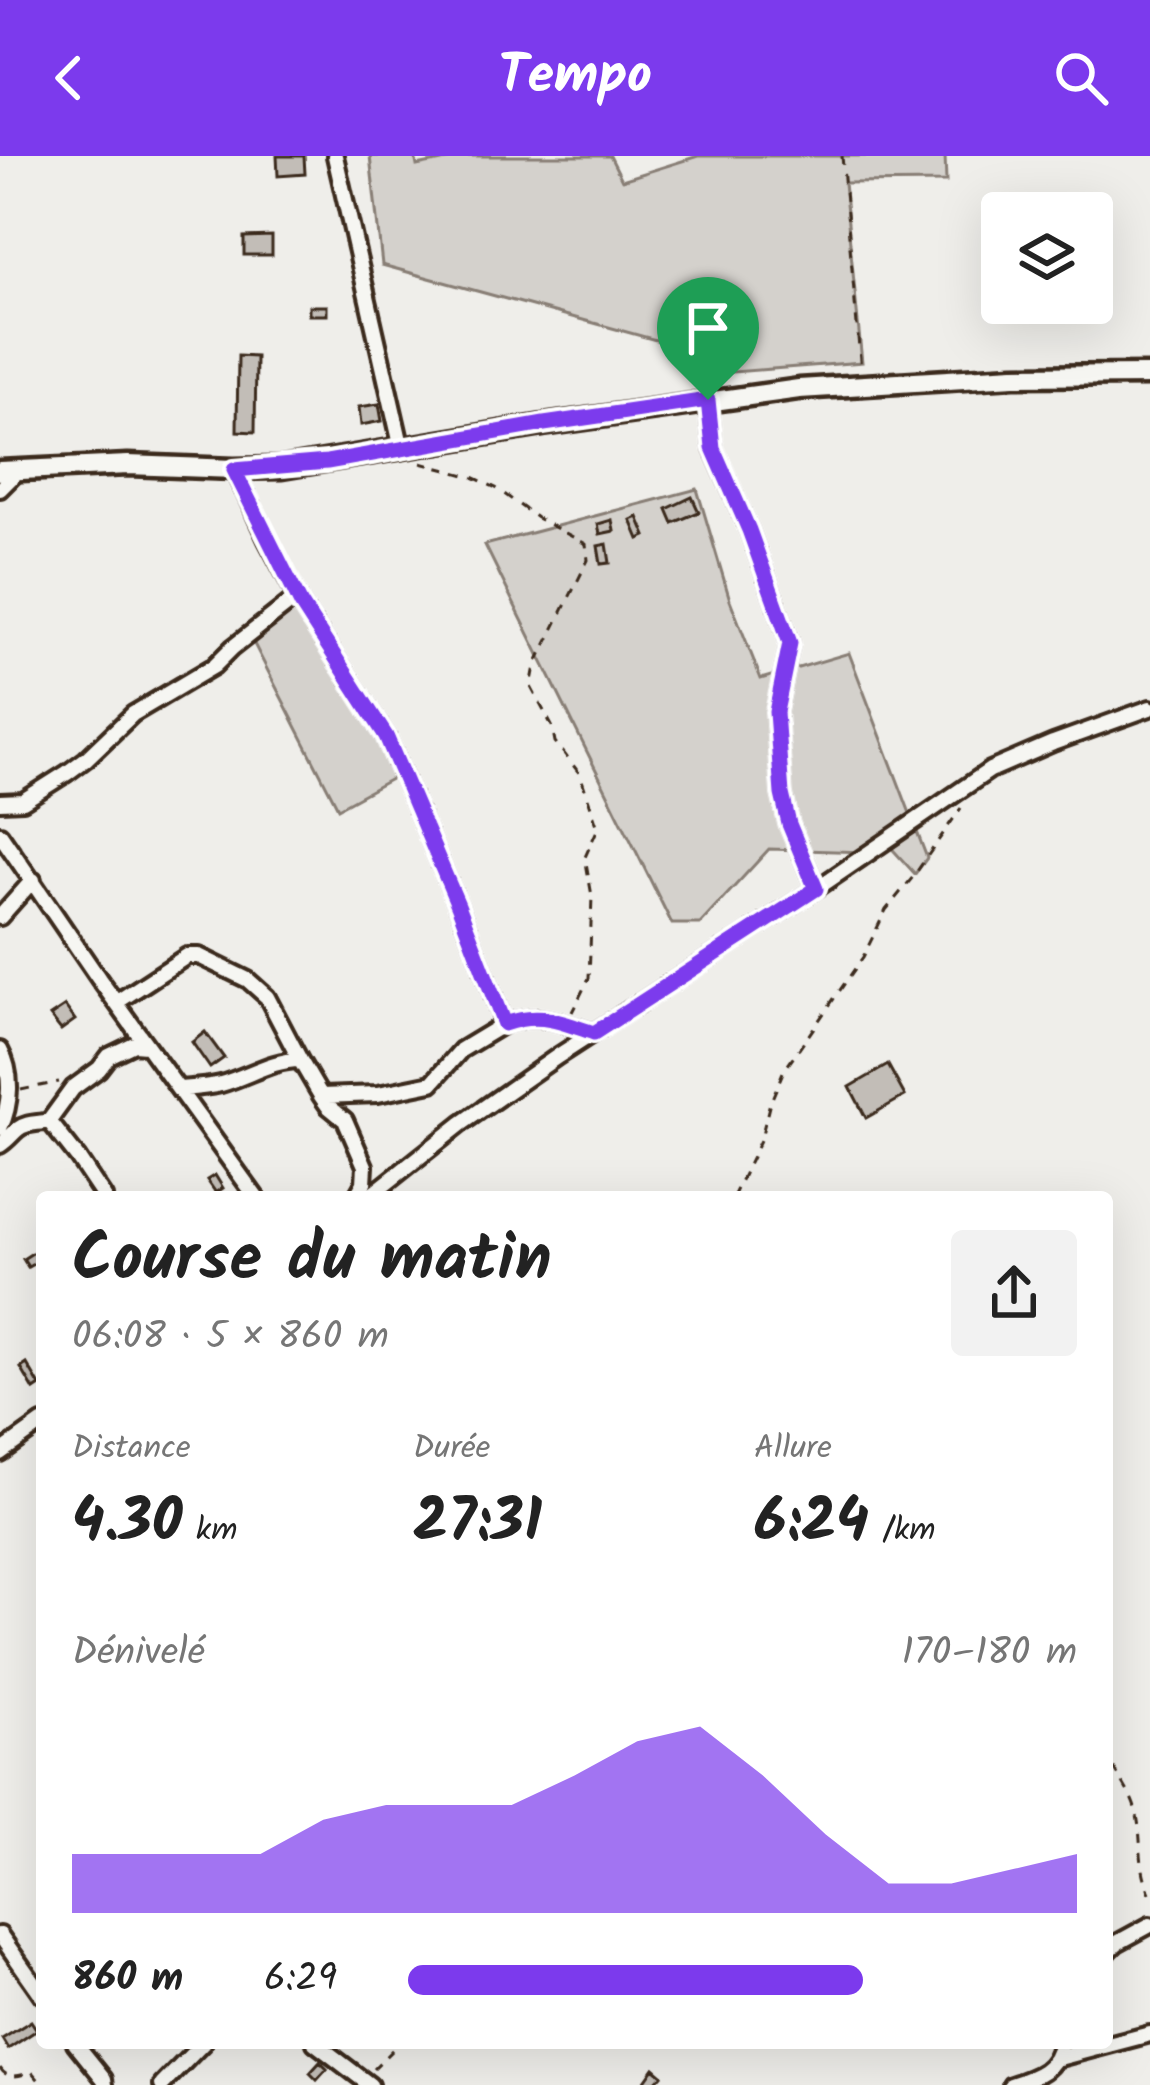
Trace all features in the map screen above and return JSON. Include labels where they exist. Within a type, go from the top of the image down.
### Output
[{"type":"street","points":[[335,156],[402,448]]},
{"type":"street","points":[[0,489],[10,471],[128,465],[234,470],[327,462],[708,400],[860,384],[1150,375]]},
{"type":"street","points":[[708,400],[713,448],[790,643],[776,712],[782,794],[816,889]]},
{"type":"street","points":[[234,470],[297,597],[386,736],[504,1024]]},
{"type":"street","points":[[0,802],[23,801],[67,773],[133,714],[214,666],[297,597]]},
{"type":"street","points":[[377,1191],[461,1124],[990,770],[1150,708]]},
{"type":"street","points":[[0,834],[252,1191]]},
{"type":"street","points":[[0,917],[33,880]]},
{"type":"street","points":[[116,1002],[187,956],[199,956],[248,980],[268,997],[321,1096],[345,1120],[367,1171],[359,1191]]},
{"type":"street","points":[[321,1096],[378,1094],[432,1083],[461,1049],[524,1016],[594,1033]]},
{"type":"street","points":[[0,1145],[29,1124],[49,1121],[84,1077],[109,1056],[123,1047],[146,1045]]},
{"type":"street","points":[[0,1050],[10,1092],[0,1128]]},
{"type":"street","points":[[179,1089],[220,1084],[279,1061],[300,1060]]},
{"type":"street","points":[[49,1121],[100,1191]]},
{"type":"street","points":[[0,1453],[36,1427]]},
{"type":"street","points":[[1113,1947],[1150,1924]]},
{"type":"street","points":[[0,1935],[36,1986]]},
{"type":"street","points":[[1113,2041],[1150,2034]]},
{"type":"street","points":[[81,2049],[105,2085]]},
{"type":"street","points":[[162,2085],[196,2049]]},
{"type":"street","points":[[321,2049],[354,2080],[370,2085]]},
{"type":"street","points":[[1011,2085],[1044,2072],[1059,2050]]},
{"type":"path","points":[[842,156],[862,362],[860,384]]},
{"type":"path","points":[[381,452],[473,477],[586,544],[588,560],[535,666],[531,688],[553,726],[555,742],[580,774],[598,828],[585,857],[592,896],[589,978],[565,1024]]},
{"type":"path","points":[[736,1191],[783,1072],[863,957],[886,910],[967,802]]},
{"type":"path","points":[[10,1092],[84,1077]]},
{"type":"path","points":[[1113,1768],[1135,1807],[1141,1873],[1150,1893]]},
{"type":"path","points":[[354,2080],[379,2066],[394,2049]]},
{"type":"path","points":[[0,2068],[16,2077],[32,2072],[43,2085]]},
{"type":"shaded area","points":[[370,156],[415,156],[417,166],[467,156],[610,156],[622,180],[698,156],[945,156],[946,182],[844,183],[862,362],[695,375],[678,346],[382,265]]},
{"type":"shaded area","points":[[697,489],[730,600],[761,679],[849,653],[927,858],[915,874],[885,841],[867,852],[769,849],[700,924],[672,924],[485,545]]},
{"type":"shaded area","points":[[300,605],[362,700],[400,774],[338,808],[253,642]]},
{"type":"building","points":[[277,156],[304,156],[305,174],[278,176]]},
{"type":"building","points":[[272,236],[272,255],[244,255],[244,237]]},
{"type":"building","points":[[309,306],[327,306],[327,315],[309,315]]},
{"type":"building","points":[[238,356],[256,357],[255,432],[237,431]]},
{"type":"building","points":[[379,404],[382,421],[361,425],[359,407]]},
{"type":"building","points":[[692,497],[699,512],[673,523],[667,509]]},
{"type":"building","points":[[638,517],[646,536],[639,539],[631,520]]},
{"type":"building","points":[[612,520],[614,531],[600,534],[598,524]]},
{"type":"building","points":[[607,544],[610,563],[601,564],[598,546]]},
{"type":"building","points":[[65,1006],[75,1020],[61,1030],[50,1016]]},
{"type":"building","points":[[205,1032],[224,1058],[210,1068],[192,1042]]},
{"type":"building","points":[[888,1065],[905,1096],[866,1118],[850,1087]]},
{"type":"building","points":[[215,1175],[223,1188],[215,1191],[207,1180]]},
{"type":"building","points":[[36,1251],[36,1262],[28,1267],[23,1259]]},
{"type":"building","points":[[27,1364],[36,1379],[34,1390],[21,1368]]},
{"type":"building","points":[[31,2021],[36,2028],[8,2049],[2,2039]]},
{"type":"building","points":[[320,2062],[327,2069],[317,2080],[310,2073]]},
{"type":"building","points":[[654,2068],[662,2075],[653,2085],[642,2085]]},
{"type":"route","points":[[708,400],[713,448],[790,643],[776,712],[782,794],[816,889],[594,1033],[537,1017],[524,1016],[504,1024],[386,736],[301,604],[234,470],[327,462],[708,400]]}]
